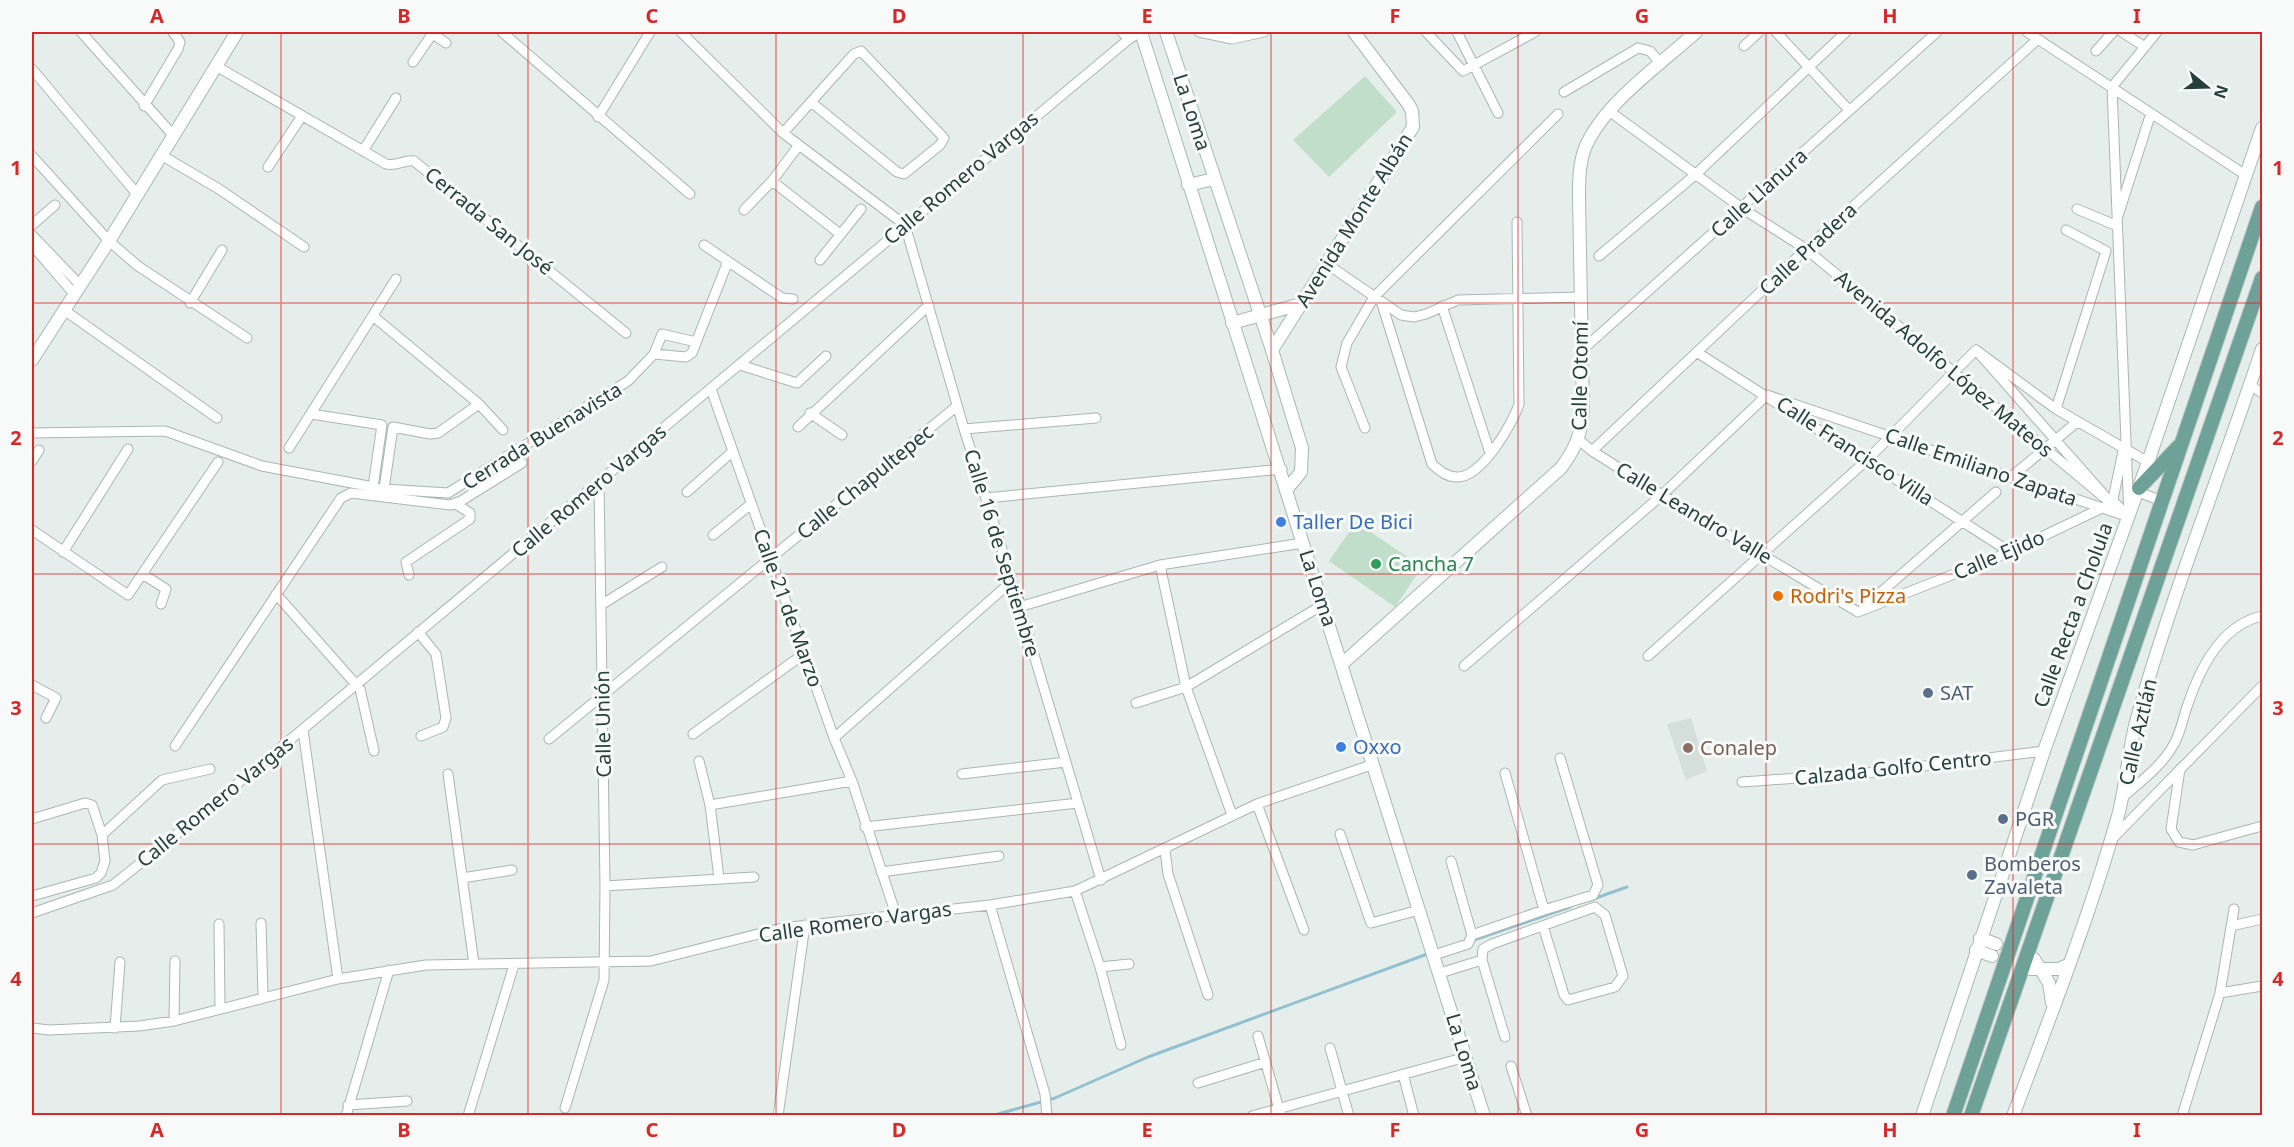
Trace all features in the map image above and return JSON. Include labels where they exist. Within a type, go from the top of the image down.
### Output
[{"type":"main road","points":[[1953,1116],[2262,207]]},
{"type":"main road","points":[[1971,1116],[2262,278]]},
{"type":"main road","points":[[2135,492],[2182,442]]},
{"type":"street","points":[[81,32],[144,106],[173,135]]},
{"type":"street","points":[[144,106],[178,49],[180,42],[173,32]]},
{"type":"street","points":[[32,360],[109,241],[237,32]]},
{"type":"street","points":[[413,62],[432,32],[446,43]]},
{"type":"street","points":[[502,32],[690,194]]},
{"type":"street","points":[[598,117],[650,32]]},
{"type":"street","points":[[681,32],[783,133],[905,225]]},
{"type":"street","points":[[1141,32],[1287,489]]},
{"type":"street","name":"Calle Romero Vargas","points":[[32,913],[113,885],[600,484],[1125,35],[1141,32]]},
{"type":"street","name":"La Loma","points":[[1166,32],[1272,350],[1302,448],[1300,472],[1287,489],[1484,1116]]},
{"type":"street","points":[[1199,32],[1232,39],[1264,32]]},
{"type":"street","name":"Avenida Monte Albán","points":[[1272,350],[1413,127],[1412,111],[1409,105],[1354,32]]},
{"type":"street","points":[[1426,32],[1463,71],[1535,32]]},
{"type":"street","points":[[1457,32],[1498,113]]},
{"type":"street","name":"Calle Otomí","points":[[1342,664],[1561,468],[1579,440],[1583,412],[1580,352],[1580,168],[1594,129],[1608,111],[1696,32]]},
{"type":"street","points":[[1744,46],[1759,32]]},
{"type":"street","points":[[1776,32],[1849,110]]},
{"type":"street","points":[[1599,256],[1695,175],[1846,32]]},
{"type":"street","name":"Calle Llanura","points":[[1580,352],[1743,209],[1937,32]]},
{"type":"street","points":[[2027,32],[2247,176]]},
{"type":"street","points":[[2096,51],[2114,32]]},
{"type":"street","points":[[2122,32],[2145,47]]},
{"type":"street","points":[[2157,32],[2112,87],[2125,450],[2135,492],[2162,501]]},
{"type":"street","name":"Calle Pradera","points":[[1592,451],[1806,249],[2038,39]]},
{"type":"street","points":[[1564,92],[1638,48],[1646,48],[1661,64]]},
{"type":"street","points":[[783,133],[854,54],[861,51],[944,138],[940,145],[904,174],[897,172],[811,102]]},
{"type":"street","name":"Cerrada San José","points":[[216,66],[390,165],[409,160],[414,161],[626,333]]},
{"type":"street","points":[[32,69],[137,194]]},
{"type":"street","points":[[363,151],[396,98]]},
{"type":"street","name":"Avenida Adolfo López Mateos","points":[[1608,111],[1743,209],[1806,249],[2129,517]]},
{"type":"street","points":[[2116,221],[2151,113]]},
{"type":"street","points":[[1365,428],[1341,368],[1347,343],[1374,297],[1558,114]]},
{"type":"street","points":[[268,168],[302,116]]},
{"type":"street","name":"Calle Recta a Cholula","points":[[1922,1116],[2044,751],[2129,517],[2135,492],[2148,462],[2262,128]]},
{"type":"street","points":[[744,210],[772,181],[799,145]]},
{"type":"street","points":[[161,155],[219,189],[304,247]]},
{"type":"street","points":[[32,156],[109,241],[138,266],[190,303],[247,338]]},
{"type":"street","points":[[1188,185],[1214,179]]},
{"type":"street","points":[[772,181],[840,234]]},
{"type":"street","points":[[32,225],[55,204]]},
{"type":"street","points":[[2077,209],[2116,221]]},
{"type":"street","points":[[820,260],[861,210]]},
{"type":"street","points":[[1382,304],[1432,464],[1445,475],[1459,477],[1476,469],[1513,422],[1520,404],[1517,222]]},
{"type":"street","name":"Calle 16 de Septiembre","points":[[905,225],[957,406],[1101,880]]},
{"type":"street","points":[[2056,409],[2106,251],[2066,230]]},
{"type":"street","points":[[32,235],[34,246],[77,290]]},
{"type":"street","points":[[704,245],[782,298],[793,299]]},
{"type":"street","points":[[190,303],[222,250]]},
{"type":"street","points":[[654,354],[689,356],[728,261]]},
{"type":"street","points":[[1327,264],[1382,304],[1401,315],[1414,317],[1458,300],[1580,297]]},
{"type":"street","points":[[289,448],[396,279]]},
{"type":"street","points":[[1233,323],[1301,304]]},
{"type":"street","points":[[798,427],[810,412],[928,305]]},
{"type":"street","points":[[1442,306],[1490,453]]},
{"type":"street","points":[[64,310],[217,418]]},
{"type":"street","points":[[373,316],[479,404],[503,430]]},
{"type":"street","name":"Cerrada Buenavista","points":[[32,433],[165,431],[256,464],[384,489],[434,494],[448,493],[462,487],[551,427],[628,381],[654,354],[664,333],[696,342]]},
{"type":"street","points":[[1648,656],[1867,460],[1976,350]]},
{"type":"street","name":"Avenida Adolfo López Mateos","points":[[1976,350],[2056,409],[2148,462]]},
{"type":"street","name":"Avenida Adolfo López Mateos","points":[[1976,350],[2114,503]]},
{"type":"street","name":"Calle Francisco Villa","points":[[1698,353],[2010,552]]},
{"type":"street","name":"Calle Aztlán","points":[[2013,1116],[2110,841],[2122,798],[2135,725],[2193,544],[2261,355]]},
{"type":"street","points":[[740,365],[797,383],[826,356]]},
{"type":"street","points":[[2250,385],[2262,393]]},
{"type":"street","name":"Calle 21 de Marzo","points":[[711,389],[834,738],[852,781],[896,915]]},
{"type":"street","points":[[1464,666],[1662,495],[1767,395]]},
{"type":"street","name":"Calle Emiliano Zapata","points":[[1767,395],[2129,517]]},
{"type":"street","points":[[384,489],[393,427],[430,434],[438,432],[479,404]]},
{"type":"street","name":"Calle Chapultepec","points":[[549,739],[603,692],[771,559],[957,406]]},
{"type":"street","points":[[810,412],[842,435]]},
{"type":"street","points":[[310,414],[382,425],[373,487]]},
{"type":"street","points":[[964,429],[1096,418]]},
{"type":"street","points":[[2011,477],[2077,422]]},
{"type":"street","points":[[1579,440],[1592,451]]},
{"type":"street","points":[[63,552],[128,449]]},
{"type":"street","points":[[32,461],[39,450]]},
{"type":"street","points":[[2114,503],[2125,450]]},
{"type":"street","name":"Calle Leandro Valle","points":[[1592,451],[1858,612]]},
{"type":"street","points":[[687,492],[732,452]]},
{"type":"street","points":[[32,530],[128,595],[144,575],[219,462]]},
{"type":"street","points":[[456,504],[522,463]]},
{"type":"street","points":[[986,498],[1282,469]]},
{"type":"street","points":[[175,746],[346,494],[348,482]]},
{"type":"street","name":"Calle Unión","points":[[565,1108],[602,989],[605,886],[600,484]]},
{"type":"street","points":[[1858,612],[1996,492]]},
{"type":"street","name":"Calle Ejido","points":[[1858,612],[2010,552],[2135,492]]},
{"type":"street","points":[[346,494],[456,504],[470,513],[470,519],[406,562],[409,575]]},
{"type":"street","points":[[713,536],[751,504]]},
{"type":"street","points":[[1019,607],[1160,565],[1303,543]]},
{"type":"street","points":[[1160,565],[1186,687],[1232,815]]},
{"type":"street","points":[[601,606],[662,567]]},
{"type":"street","points":[[144,575],[166,589],[161,603]]},
{"type":"street","points":[[834,738],[1012,581]]},
{"type":"street","points":[[276,594],[356,684],[363,696],[374,751]]},
{"type":"street","points":[[1136,703],[1186,687],[1324,604]]},
{"type":"street","points":[[2122,798],[2173,747],[2198,676],[2211,655],[2239,626],[2250,619],[2262,616]]},
{"type":"street","points":[[418,632],[436,654],[446,718],[443,727],[422,736]]},
{"type":"street","points":[[693,734],[805,653]]},
{"type":"street","points":[[32,685],[56,698],[46,718]]},
{"type":"street","points":[[2110,841],[2262,686]]},
{"type":"street","points":[[303,730],[338,979]]},
{"type":"street","points":[[2173,747],[2188,761]]},
{"type":"street","name":"Calzada Golfo Centro","points":[[1742,782],[1867,773],[2044,751]]},
{"type":"street","points":[[1472,935],[1593,895],[1598,885],[1560,758]]},
{"type":"street","points":[[699,761],[710,805],[719,878]]},
{"type":"street","points":[[962,774],[1066,762]]},
{"type":"street","name":"Calle Romero Vargas","points":[[32,1028],[115,1028],[174,1021],[263,996],[338,979],[426,965],[651,961],[783,928],[990,905],[1075,891],[1165,850],[1257,804],[1374,764]]},
{"type":"street","points":[[102,835],[162,780],[210,769]]},
{"type":"street","points":[[2180,769],[2171,829],[2179,842],[2193,845],[2261,825]]},
{"type":"street","points":[[1505,773],[1544,910]]},
{"type":"street","points":[[448,774],[474,964]]},
{"type":"street","points":[[710,805],[852,781]]},
{"type":"street","points":[[32,819],[89,803],[94,808],[102,835],[104,867],[96,878],[32,896]]},
{"type":"street","points":[[866,827],[1078,803]]},
{"type":"street","points":[[1257,804],[1304,930]]},
{"type":"street","points":[[1340,834],[1371,923],[1419,910]]},
{"type":"street","points":[[1165,850],[1164,859],[1208,995]]},
{"type":"street","points":[[881,872],[999,856]]},
{"type":"street","points":[[1434,955],[1468,944],[1472,935],[1451,861]]},
{"type":"street","points":[[462,878],[512,870]]},
{"type":"street","points":[[605,886],[754,877]]},
{"type":"street","points":[[1075,891],[1100,967],[1121,1046]]},
{"type":"street","points":[[990,905],[1045,1094],[1047,1116]]},
{"type":"street","points":[[1505,1037],[1482,960],[1483,949],[1492,944],[1595,907],[1602,910],[1623,976],[1621,982],[1615,987],[1568,1000],[1564,995],[1543,926]]},
{"type":"street","points":[[2182,1116],[2220,993],[2234,909]]},
{"type":"street","points":[[2231,926],[2262,919]]},
{"type":"street","points":[[261,922],[263,996]]},
{"type":"street","points":[[219,924],[220,1008]]},
{"type":"street","points":[[778,1116],[805,925]]},
{"type":"street","points":[[1978,944],[1994,950]]},
{"type":"street","points":[[1440,973],[1482,960]]},
{"type":"street","points":[[174,1021],[175,961]]},
{"type":"street","points":[[115,1028],[120,962]]},
{"type":"street","points":[[468,1116],[514,964]]},
{"type":"street","points":[[1100,967],[1129,964]]},
{"type":"street","points":[[2052,1010],[2050,987],[2035,965],[2056,969],[2068,965]]},
{"type":"street","points":[[389,970],[347,1111],[407,1101]]},
{"type":"street","points":[[2220,993],[2262,986]]},
{"type":"street","points":[[1258,1036],[1280,1112]]},
{"type":"street","points":[[1330,1048],[1349,1116]]},
{"type":"street","points":[[1252,1116],[1280,1112],[1342,1091],[1466,1057]]},
{"type":"street","points":[[1198,1083],[1266,1062]]},
{"type":"street","points":[[1511,1066],[1527,1116]]},
{"type":"street","points":[[1403,1074],[1414,1116]]},
{"type":"street","points":[[1977,1116],[1979,1092]]},
{"type":"shaded area","name":"Conalep","points":[[1691,718],[1707,771],[1686,780],[1667,724]]},
{"type":"green space","points":[[1365,76],[1397,112],[1329,177],[1293,140]]},
{"type":"green space","name":"Cancha 7","points":[[1356,522],[1422,567],[1395,607],[1329,561]]},
{"type":"waterway","points":[[1593,899],[1627,887]]},
{"type":"waterway","points":[[1471,941],[1570,907]]},
{"type":"waterway","points":[[991,1116],[1055,1098],[1148,1057],[1430,953]]},
{"type":"place","name":"Taller De Bici","points":[[1281,522]]},
{"type":"place","name":"Cancha 7","points":[[1376,564]]},
{"type":"place","name":"Rodri's Pizza","points":[[1778,596]]},
{"type":"place","name":"SAT","points":[[1928,693]]},
{"type":"place","name":"Oxxo","points":[[1341,747]]},
{"type":"place","name":"Conalep","points":[[1688,748]]},
{"type":"place","name":"PGR","points":[[2003,819]]},
{"type":"place","name":"Bomberos Zavaleta","points":[[1972,875]]}]
